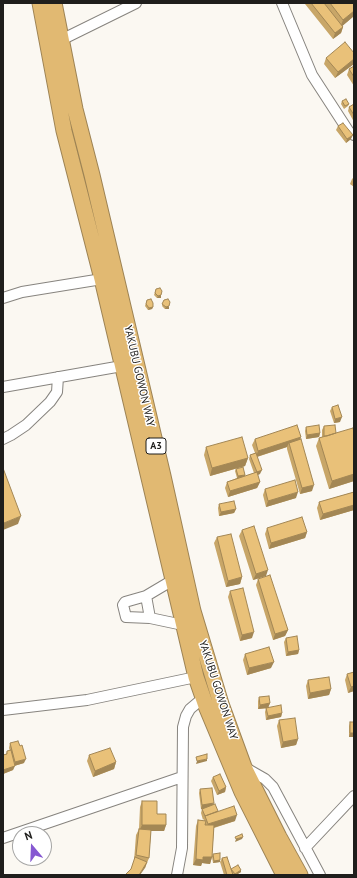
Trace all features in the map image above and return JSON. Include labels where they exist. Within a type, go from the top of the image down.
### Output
[{"type":"highway","name":"YAKUBU GOWON WAY","points":[[40,3],[64,131],[102,279],[122,366],[139,407],[193,611],[221,704],[244,767],[300,875]]},
{"type":"highway","name":"YAKUBU GOWON WAY","points":[[54,3],[75,109],[92,175],[173,580],[196,677],[202,698],[242,792],[284,875]]},
{"type":"street","points":[[61,40],[136,3]]},
{"type":"street","points":[[282,3],[312,75],[349,132],[354,136]]},
{"type":"street","points":[[3,298],[22,292],[102,279]]},
{"type":"street","points":[[3,387],[122,366]]},
{"type":"street","points":[[3,439],[26,425],[50,402],[57,392],[58,377]]},
{"type":"street","points":[[173,580],[146,596],[126,602],[123,605],[126,617],[150,618],[183,625]]},
{"type":"street","points":[[146,596],[150,618]]},
{"type":"street","points":[[3,710],[87,700],[196,677]]},
{"type":"street","points":[[177,875],[182,848],[183,727],[190,709],[202,698]]},
{"type":"street","points":[[244,767],[265,779],[273,787],[320,875]]},
{"type":"street","points":[[3,838],[182,777]]},
{"type":"street","points":[[305,848],[354,796]]},
{"type":"building","points":[[311,3],[324,3],[343,27],[335,33]]},
{"type":"building","points":[[330,3],[354,3],[354,11],[343,20]]},
{"type":"building","points":[[345,42],[354,53],[354,59],[338,72],[326,58]]},
{"type":"building","points":[[354,66],[354,77],[349,69]]},
{"type":"building","points":[[346,99],[349,104],[345,106],[342,101]]},
{"type":"building","points":[[354,104],[354,115],[349,107]]},
{"type":"building","points":[[343,123],[353,135],[347,139],[338,126]]},
{"type":"building","points":[[160,288],[162,291],[161,295],[158,296],[155,293],[156,289]]},
{"type":"building","points":[[151,299],[153,307],[149,308],[146,304],[147,300]]},
{"type":"building","points":[[168,299],[170,302],[169,306],[166,307],[162,304],[164,300]]},
{"type":"building","points":[[338,405],[342,417],[335,419],[332,407]]},
{"type":"building","points":[[297,425],[301,437],[258,451],[255,439]]},
{"type":"building","points":[[319,425],[320,433],[307,435],[306,427]]},
{"type":"building","points":[[335,425],[336,433],[324,436],[324,426]]},
{"type":"building","points":[[353,428],[354,474],[332,481],[319,438]]},
{"type":"building","points":[[242,437],[248,458],[212,468],[206,447]]},
{"type":"building","points":[[301,439],[314,485],[302,488],[289,443]]},
{"type":"building","points":[[256,453],[262,470],[257,472],[250,455]]},
{"type":"building","points":[[243,467],[245,475],[238,476],[236,469]]},
{"type":"building","points":[[3,468],[21,516],[4,523],[3,520]]},
{"type":"building","points":[[257,472],[260,482],[230,491],[227,482]]},
{"type":"building","points":[[295,480],[298,492],[268,501],[265,489]]},
{"type":"building","points":[[354,492],[354,505],[323,514],[319,502]]},
{"type":"building","points":[[234,501],[236,509],[221,512],[219,504]]},
{"type":"building","points":[[302,517],[307,532],[271,543],[267,528]]},
{"type":"building","points":[[254,526],[268,570],[256,574],[242,530]]},
{"type":"building","points":[[231,534],[242,577],[228,581],[217,537]]},
{"type":"building","points":[[270,575],[288,630],[275,634],[258,579]]},
{"type":"building","points":[[243,588],[254,632],[242,635],[230,591]]},
{"type":"building","points":[[297,636],[299,650],[288,652],[286,638]]},
{"type":"building","points":[[269,647],[274,662],[249,668],[245,654]]},
{"type":"building","points":[[354,672],[354,686],[351,687],[347,674]]},
{"type":"building","points":[[329,677],[331,689],[310,693],[308,680]]},
{"type":"building","points":[[269,696],[270,703],[260,705],[259,697]]},
{"type":"building","points":[[281,705],[282,713],[268,716],[266,708]]},
{"type":"building","points":[[295,718],[298,739],[283,742],[279,720]]},
{"type":"building","points":[[350,722],[354,722],[354,733],[350,733]]},
{"type":"building","points":[[18,741],[20,746],[22,745],[26,759],[15,762],[10,743]]},
{"type":"building","points":[[110,748],[116,762],[95,771],[89,755]]},
{"type":"building","points":[[11,750],[15,766],[3,770],[3,755],[7,754],[7,751]]},
{"type":"building","points":[[207,754],[207,759],[197,761],[196,757]]},
{"type":"building","points":[[220,774],[226,787],[219,791],[213,777]]},
{"type":"building","points":[[212,788],[214,803],[202,805],[200,789]]},
{"type":"building","points":[[142,801],[157,801],[157,814],[166,814],[166,825],[142,825]]},
{"type":"building","points":[[215,804],[218,811],[205,816],[202,809]]},
{"type":"building","points":[[234,806],[237,815],[208,824],[205,816]]},
{"type":"building","points":[[198,820],[206,821],[205,825],[214,825],[212,857],[203,857],[203,860],[196,859]]},
{"type":"building","points":[[139,829],[151,830],[149,858],[136,855]]},
{"type":"building","points":[[242,834],[243,837],[236,839],[235,837]]},
{"type":"building","points":[[220,853],[220,860],[214,861],[213,854]]},
{"type":"building","points":[[135,857],[147,862],[139,875],[125,875],[131,869]]},
{"type":"building","points":[[227,857],[233,875],[227,875],[222,858]]},
{"type":"building","points":[[238,865],[241,870],[235,874],[231,869]]}]
